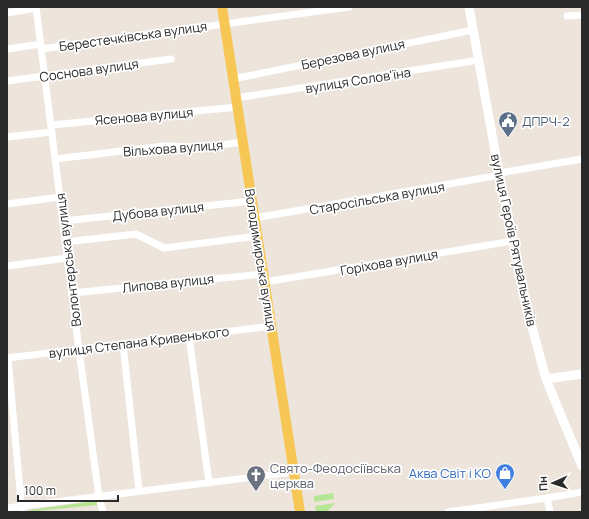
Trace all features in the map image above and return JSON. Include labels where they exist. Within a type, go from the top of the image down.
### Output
[{"type":"main road","name":"Володимирська вулиця","points":[[222,7],[300,512]]},
{"type":"street","name":"Берестечківська вулиця","points":[[7,49],[41,47],[349,7]]},
{"type":"street","name":"вулиця Героїв Рятувальників","points":[[469,7],[499,174],[527,308],[546,379],[578,447],[582,466]]},
{"type":"street","points":[[7,13],[36,8]]},
{"type":"street","name":"Волонтерська вулиця","points":[[36,8],[66,242],[78,350],[99,497],[103,512]]},
{"type":"street","points":[[567,16],[582,15]]},
{"type":"street","name":"Березова вулиця","points":[[233,79],[473,30]]},
{"type":"street","name":"Соснова вулиця","points":[[7,81],[171,59]]},
{"type":"street","name":"вулиця Солов'їна","points":[[237,102],[479,60]]},
{"type":"street","name":"Ясенова вулиця","points":[[7,137],[51,128],[237,102]]},
{"type":"street","name":"Вільхова вулиця","points":[[55,159],[164,146],[205,147],[243,142]]},
{"type":"street","name":"Старосільська вулиця","points":[[255,218],[346,204],[582,159]]},
{"type":"street","points":[[7,204],[60,197]]},
{"type":"street","name":"Дубова вулиця","points":[[63,221],[252,201]]},
{"type":"street","points":[[66,242],[136,234],[164,248],[258,236]]},
{"type":"street","name":"Горіхова вулиця","points":[[264,278],[513,241]]},
{"type":"street","points":[[7,266],[67,258]]},
{"type":"street","name":"Липова вулиця","points":[[72,293],[264,278]]},
{"type":"street","name":"вулиця Степана Кривенького","points":[[7,358],[272,326]]},
{"type":"street","points":[[189,336],[209,483]]},
{"type":"street","points":[[123,344],[140,491]]},
{"type":"street","points":[[7,358],[22,509]]},
{"type":"street","points":[[546,379],[582,374]]},
{"type":"street","points":[[7,508],[22,509],[140,491],[294,472]]},
{"type":"street","points":[[448,512],[480,510],[582,492]]},
{"type":"street","points":[[547,498],[550,512]]},
{"type":"green space","points":[[333,493],[334,499],[314,502],[314,496]]},
{"type":"green space","points":[[94,501],[99,503],[101,512],[99,512],[98,505],[27,512],[30,510]]},
{"type":"green space","points":[[335,503],[327,512],[316,512],[315,506]]},
{"type":"place","name":"ДПРЧ-2","points":[[508,138]]},
{"type":"place","name":"Аква Світ і КО","points":[[505,490]]},
{"type":"place","name":"Свято-Феодосіївська церква","points":[[256,492]]}]
